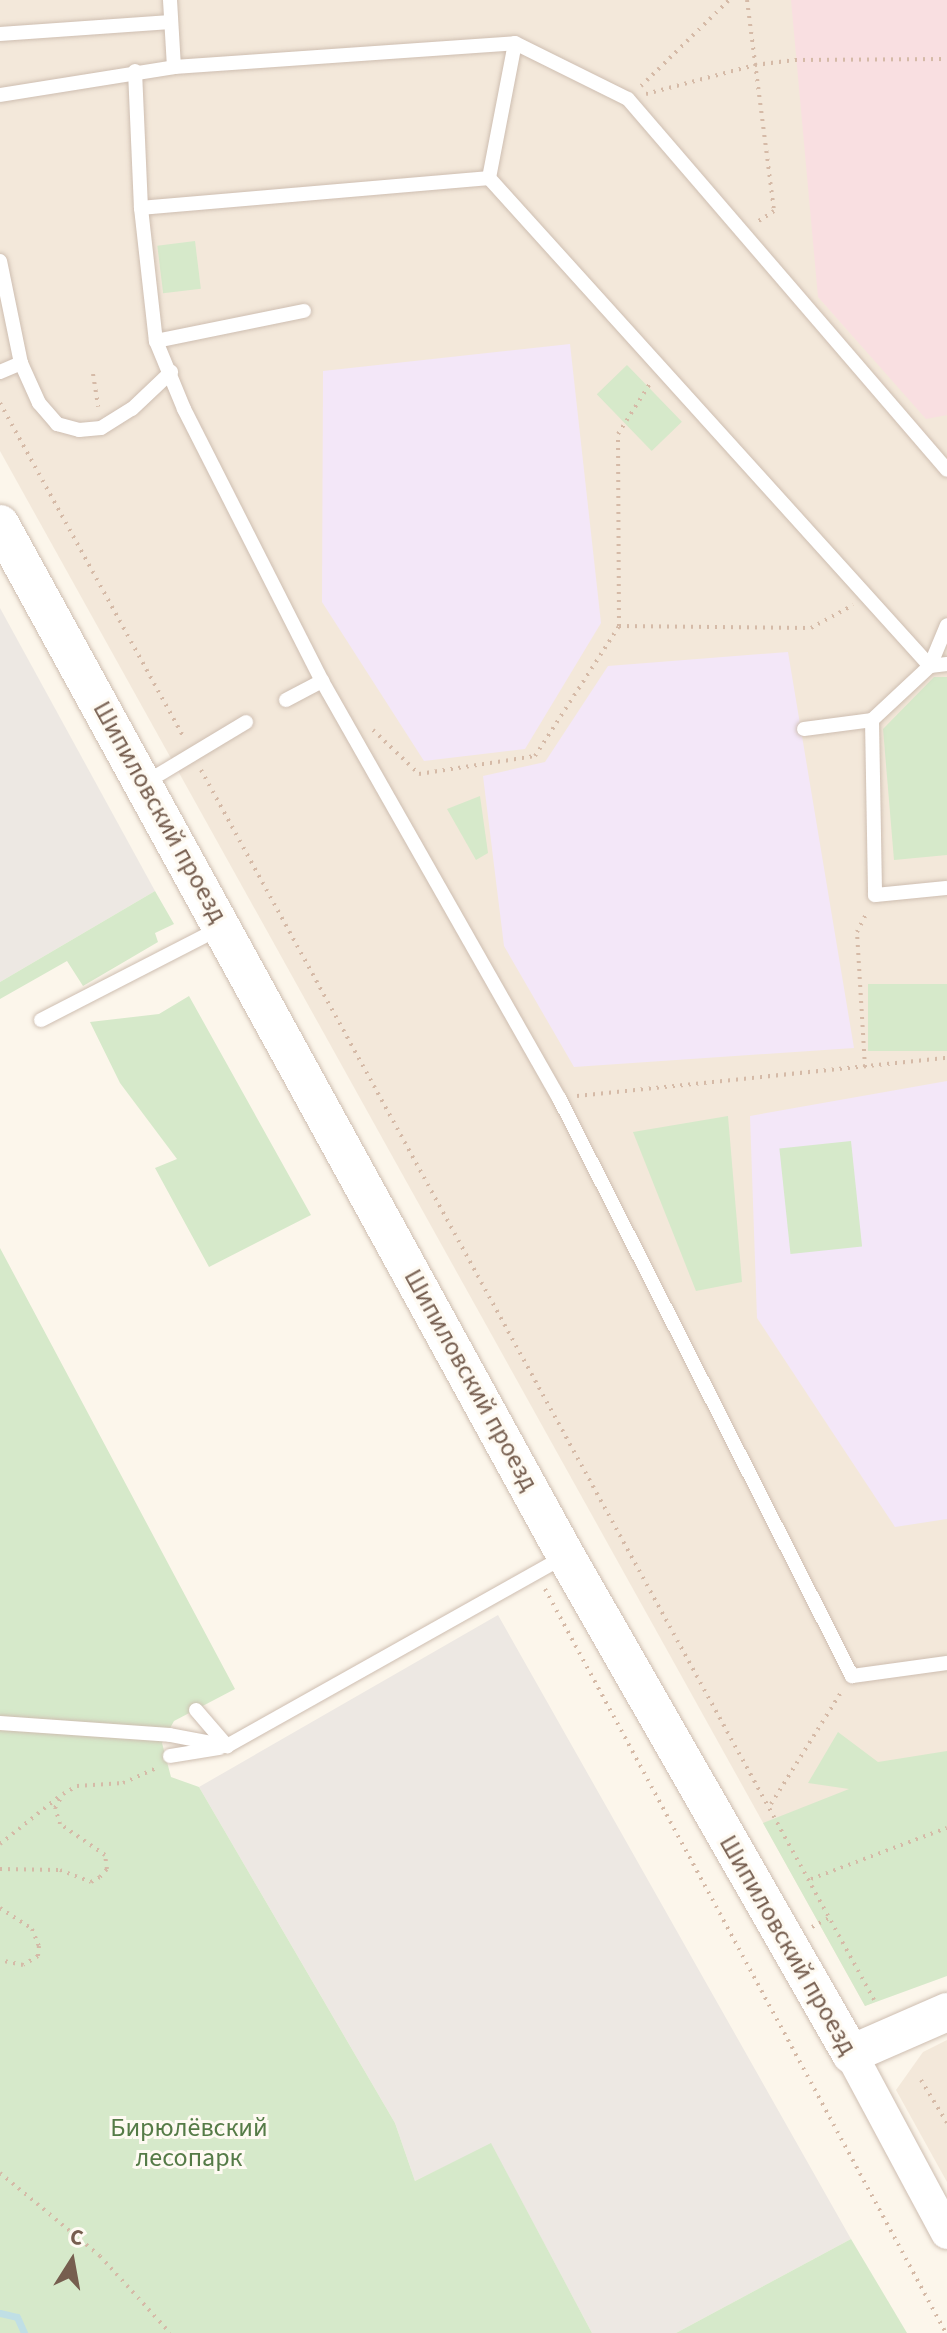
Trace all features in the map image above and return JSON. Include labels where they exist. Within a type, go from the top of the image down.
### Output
[{"type":"main road","name":"Шипиловский проезд","points":[[0,524],[224,926],[551,1565],[851,2054]]},
{"type":"main road","points":[[851,2054],[947,2012]]},
{"type":"street","name":"Шипиловский проезд","points":[[851,2054],[947,2233]]},
{"type":"lane","points":[[170,0],[174,67]]},
{"type":"lane","points":[[0,34],[171,22]]},
{"type":"lane","points":[[489,178],[515,43]]},
{"type":"lane","points":[[0,95],[174,67],[515,43],[628,99],[947,470]]},
{"type":"lane","points":[[135,71],[141,208],[156,341],[184,409],[322,681],[559,1098],[852,1676],[947,1663]]},
{"type":"lane","points":[[141,208],[489,178]]},
{"type":"lane","points":[[489,178],[930,666]]},
{"type":"lane","points":[[0,261],[21,363],[39,403],[57,424],[79,430],[101,428],[132,409],[171,372]]},
{"type":"lane","points":[[156,341],[304,311]]},
{"type":"lane","points":[[0,372],[21,363]]},
{"type":"lane","points":[[804,729],[872,720],[930,666],[947,625]]},
{"type":"lane","points":[[930,666],[947,664]]},
{"type":"lane","points":[[286,700],[322,681]]},
{"type":"lane","points":[[872,720],[875,895],[947,888]]},
{"type":"lane","points":[[144,784],[246,722]]},
{"type":"lane","points":[[41,1020],[224,926]]},
{"type":"lane","points":[[170,1756],[227,1746],[551,1565]]},
{"type":"lane","points":[[196,1710],[227,1746]]},
{"type":"lane","points":[[0,1723],[170,1735],[227,1746]]},
{"type":"path","points":[[628,99],[729,0]]},
{"type":"path","points":[[742,232],[774,211],[747,0]]},
{"type":"path","points":[[628,99],[755,65],[947,59]]},
{"type":"path","points":[[365,722],[419,774],[535,756],[619,626],[618,434],[659,369]]},
{"type":"path","points":[[93,374],[101,428]]},
{"type":"path","points":[[0,403],[771,1804],[874,2000]]},
{"type":"path","points":[[619,626],[811,628],[868,598]]},
{"type":"path","points":[[865,1067],[857,932],[875,895]]},
{"type":"path","points":[[559,1098],[947,1058]]},
{"type":"path","points":[[551,1565],[946,2333]]},
{"type":"path","points":[[771,1804],[852,1676]]},
{"type":"path","points":[[0,1844],[77,1786],[123,1783],[170,1756]]},
{"type":"path","points":[[0,1869],[29,1866],[91,1882],[107,1869],[105,1855],[60,1824],[55,1808],[63,1794]]},
{"type":"path","points":[[811,1879],[947,1828]]},
{"type":"path","points":[[0,1908],[32,1929],[39,1946],[38,1956],[23,1965],[0,1960]]},
{"type":"path","points":[[921,2080],[947,2123]]},
{"type":"path","points":[[937,2107],[947,2111]]},
{"type":"path","points":[[0,2173],[100,2256],[170,2333]]},
{"type":"shaded area","points":[[0,0],[947,0],[947,1972],[865,2006],[0,451]]},
{"type":"shaded area","points":[[791,0],[947,0],[947,415],[926,419],[818,297]]},
{"type":"shaded area","points":[[570,344],[601,623],[525,749],[424,761],[322,602],[323,371]]},
{"type":"shaded area","points":[[0,608],[155,891],[0,982]]},
{"type":"shaded area","points":[[788,652],[854,1048],[574,1067],[504,946],[483,776],[545,762],[608,666]]},
{"type":"shaded area","points":[[947,1081],[947,1519],[895,1527],[757,1318],[750,1116]]},
{"type":"shaded area","points":[[498,1615],[851,2239],[676,2333],[592,2333],[491,2144],[415,2181],[395,2123],[199,1787]]},
{"type":"shaded area","points":[[947,2040],[947,2182],[896,2090],[923,2052]]},
{"type":"green space","points":[[195,241],[201,289],[163,293],[157,246]]},
{"type":"green space","points":[[627,365],[682,422],[652,451],[597,394]]},
{"type":"green space","points":[[934,677],[947,677],[947,855],[894,860],[883,729]]},
{"type":"green space","points":[[480,796],[488,853],[476,860],[447,809]]},
{"type":"green space","points":[[155,891],[174,924],[155,933],[158,942],[83,986],[67,961],[0,999],[0,982]]},
{"type":"green space","points":[[868,984],[947,984],[947,1051],[868,1051]]},
{"type":"green space","points":[[189,996],[311,1215],[209,1267],[155,1168],[177,1159],[120,1083],[90,1022],[159,1014]]},
{"type":"green space","points":[[728,1116],[742,1282],[696,1291],[633,1132]]},
{"type":"green space","points":[[851,1141],[862,1246],[790,1254],[779,1149]]},
{"type":"green space","name":"Бирюлёвский лесопарк","points":[[0,1248],[235,1689],[174,1721],[162,1743],[171,1777],[199,1787],[395,2123],[415,2181],[491,2143],[592,2333],[0,2333]]},
{"type":"green space","points":[[838,1732],[878,1762],[947,1751],[947,1976],[865,2006],[763,1823],[849,1789],[808,1783]]},
{"type":"green space","points":[[851,2239],[907,2333],[676,2333]]},
{"type":"waterway","points":[[0,2313],[17,2317],[24,2333]]}]
